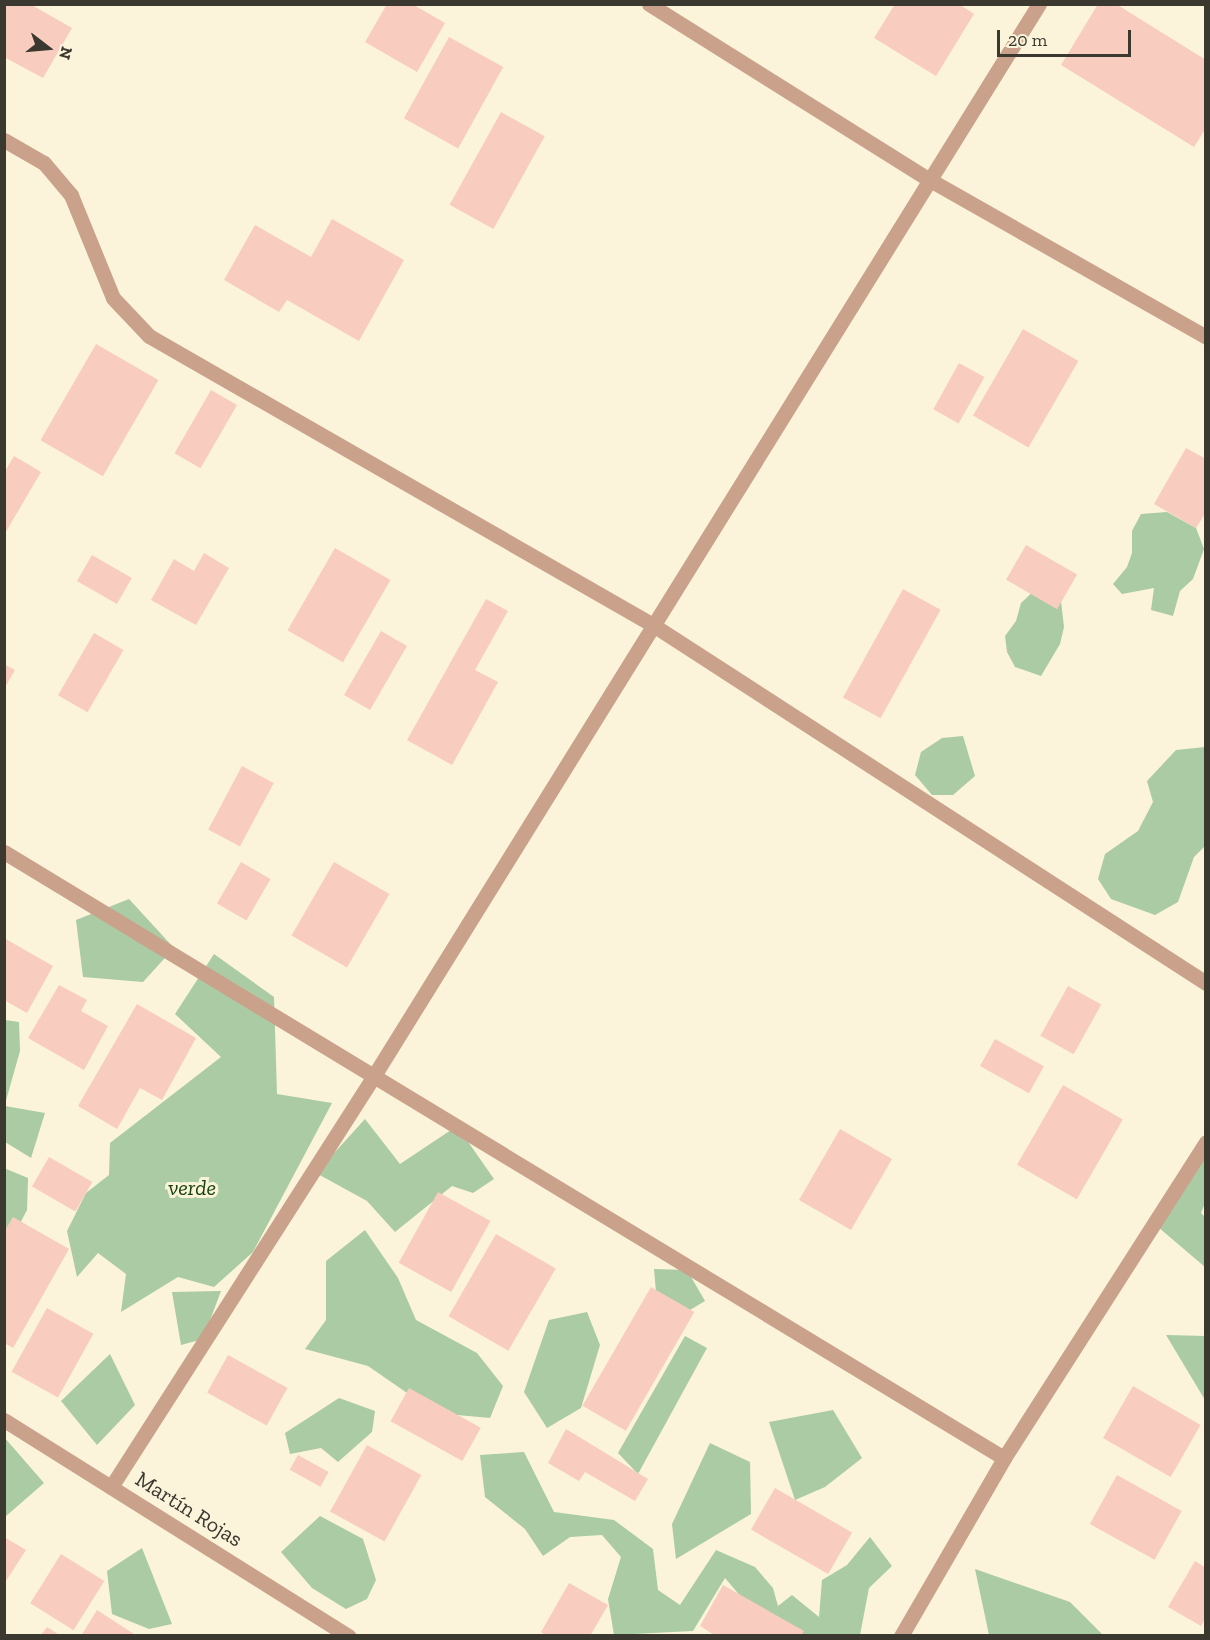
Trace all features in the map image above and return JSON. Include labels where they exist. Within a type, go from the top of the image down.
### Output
[{"type":"street","points":[[649,4],[930,180],[1206,337]]},
{"type":"street","points":[[111,1487],[375,1074],[1039,4]]},
{"type":"street","points":[[4,140],[44,163],[71,195],[113,298],[149,336],[653,625],[1206,983]]},
{"type":"street","points":[[4,852],[375,1074],[1004,1458]]},
{"type":"street","points":[[901,1635],[1004,1458],[1206,1142]]},
{"type":"street","name":"Martín Rojas","points":[[4,1420],[349,1635]]},
{"type":"green space","points":[[1167,512],[1196,528],[1204,549],[1193,579],[1180,591],[1173,616],[1151,610],[1154,588],[1122,594],[1113,584],[1127,567],[1132,553],[1132,531],[1141,514]]},
{"type":"green space","points":[[1040,585],[1061,601],[1064,627],[1060,644],[1041,676],[1015,667],[1007,652],[1005,636],[1016,621],[1021,603]]},
{"type":"green space","points":[[963,736],[975,776],[953,795],[932,795],[915,775],[921,752],[942,738]]},
{"type":"green space","points":[[1205,747],[1205,846],[1194,857],[1178,902],[1155,915],[1111,899],[1098,879],[1105,854],[1138,831],[1153,802],[1147,781],[1176,750]]},
{"type":"green space","points":[[129,899],[174,948],[143,982],[83,977],[76,920]]},
{"type":"green space","name":"verde","points":[[214,954],[274,997],[277,1094],[332,1103],[253,1252],[214,1287],[178,1277],[121,1312],[126,1274],[98,1253],[77,1277],[67,1231],[86,1193],[109,1175],[110,1143],[221,1057],[175,1014]]},
{"type":"green space","points":[[5,1020],[19,1022],[20,1051],[5,1104]]},
{"type":"green space","points":[[5,1106],[45,1113],[31,1158],[5,1142]]},
{"type":"green space","points":[[365,1119],[400,1164],[457,1126],[494,1179],[473,1193],[452,1186],[395,1232],[367,1201],[316,1173]]},
{"type":"green space","points":[[1205,1151],[1205,1203],[1201,1213],[1205,1217],[1205,1267],[1158,1227]]},
{"type":"green space","points":[[4,1168],[28,1178],[27,1210],[12,1239],[5,1239]]},
{"type":"green space","points":[[365,1230],[398,1278],[416,1320],[477,1353],[503,1386],[490,1418],[436,1413],[368,1366],[305,1349],[326,1320],[326,1261]]},
{"type":"green space","points":[[654,1269],[687,1270],[705,1301],[680,1316],[658,1315]]},
{"type":"green space","points":[[221,1291],[203,1339],[181,1345],[172,1292]]},
{"type":"green space","points":[[587,1312],[600,1345],[581,1408],[547,1428],[524,1392],[549,1320]]},
{"type":"green space","points":[[1166,1335],[1205,1336],[1205,1400]]},
{"type":"green space","points":[[685,1336],[707,1348],[638,1474],[618,1453]]},
{"type":"green space","points":[[110,1354],[135,1405],[97,1445],[61,1401]]},
{"type":"green space","points":[[339,1398],[375,1411],[372,1432],[338,1462],[321,1448],[290,1454],[285,1433]]},
{"type":"green space","points":[[833,1410],[862,1458],[825,1487],[795,1500],[769,1422]]},
{"type":"green space","points":[[4,1437],[44,1483],[5,1517],[4,1517]]},
{"type":"green space","points":[[710,1443],[750,1462],[751,1514],[676,1559],[672,1524]]},
{"type":"green space","points":[[524,1452],[554,1512],[614,1520],[653,1549],[658,1590],[680,1605],[716,1550],[755,1567],[773,1588],[778,1606],[792,1595],[819,1617],[822,1580],[847,1565],[870,1537],[892,1566],[869,1588],[860,1635],[796,1635],[759,1618],[725,1578],[693,1631],[614,1635],[608,1599],[621,1557],[602,1535],[570,1537],[543,1556],[525,1529],[485,1497],[480,1455]]},
{"type":"green space","points":[[320,1516],[363,1539],[376,1580],[367,1599],[346,1609],[312,1588],[281,1552]]},
{"type":"green space","points":[[142,1548],[172,1624],[149,1629],[112,1614],[107,1571]]},
{"type":"green space","points":[[975,1569],[1070,1602],[1103,1635],[989,1635]]},
{"type":"building","points":[[4,4],[30,4],[72,28],[43,78],[4,57]]},
{"type":"building","points":[[387,4],[412,4],[445,23],[417,72],[365,42]]},
{"type":"building","points":[[895,4],[959,4],[974,14],[936,76],[874,38]]},
{"type":"building","points":[[1098,4],[1116,4],[1206,60],[1206,128],[1194,147],[1061,65]]},
{"type":"building","points":[[449,37],[503,67],[458,148],[404,118]]},
{"type":"building","points":[[501,112],[545,136],[493,229],[450,205]]},
{"type":"building","points":[[332,219],[404,260],[359,341],[287,300],[279,312],[224,280],[255,225],[311,257]]},
{"type":"building","points":[[1023,329],[1078,361],[1028,448],[973,416]]},
{"type":"building","points":[[96,344],[158,380],[103,476],[40,440]]},
{"type":"building","points":[[959,363],[984,377],[959,423],[933,409]]},
{"type":"building","points":[[211,390],[237,405],[200,468],[174,453]]},
{"type":"building","points":[[1186,448],[1206,459],[1206,512],[1196,528],[1154,504]]},
{"type":"building","points":[[14,456],[41,472],[4,535],[4,473]]},
{"type":"building","points":[[1026,545],[1077,574],[1057,609],[1006,580]]},
{"type":"building","points":[[335,548],[390,580],[343,662],[288,630]]},
{"type":"building","points":[[204,553],[229,568],[196,625],[151,600],[174,559],[194,571]]},
{"type":"building","points":[[92,555],[132,578],[117,604],[77,581]]},
{"type":"building","points":[[903,589],[941,610],[880,718],[843,697]]},
{"type":"building","points":[[486,599],[508,611],[475,670],[498,682],[452,765],[407,740]]},
{"type":"building","points":[[381,631],[407,646],[370,710],[344,695]]},
{"type":"building","points":[[94,633],[123,650],[87,712],[58,695]]},
{"type":"building","points":[[4,664],[15,670],[4,689]]},
{"type":"building","points":[[242,766],[274,783],[240,846],[208,830]]},
{"type":"building","points":[[241,862],[270,879],[246,921],[217,904]]},
{"type":"building","points":[[334,862],[389,894],[347,968],[292,936]]},
{"type":"building","points":[[4,938],[53,966],[27,1013],[4,1000]]},
{"type":"building","points":[[59,985],[87,1000],[81,1011],[108,1026],[84,1070],[28,1038]]},
{"type":"building","points":[[1068,986],[1101,1004],[1074,1054],[1040,1036]]},
{"type":"building","points":[[137,1004],[196,1038],[162,1100],[140,1088],[117,1129],[78,1106]]},
{"type":"building","points":[[995,1039],[1044,1066],[1029,1093],[980,1066]]},
{"type":"building","points":[[1063,1085],[1123,1120],[1077,1199],[1017,1165]]},
{"type":"building","points":[[840,1129],[892,1159],[851,1230],[799,1200]]},
{"type":"building","points":[[49,1157],[92,1182],[75,1211],[32,1186]]},
{"type":"building","points":[[438,1192],[490,1221],[451,1292],[399,1263]]},
{"type":"building","points":[[13,1217],[69,1249],[13,1348],[4,1343],[4,1232]]},
{"type":"building","points":[[496,1234],[556,1268],[508,1351],[448,1316]]},
{"type":"building","points":[[651,1287],[694,1312],[626,1431],[582,1406]]},
{"type":"building","points":[[47,1308],[93,1334],[58,1398],[12,1372]]},
{"type":"building","points":[[228,1355],[287,1388],[267,1426],[207,1393]]},
{"type":"building","points":[[1133,1386],[1201,1425],[1171,1477],[1103,1438]]},
{"type":"building","points":[[409,1388],[481,1428],[462,1461],[391,1421]]},
{"type":"building","points":[[566,1429],[648,1479],[635,1501],[585,1472],[579,1481],[548,1463]]},
{"type":"building","points":[[367,1445],[421,1475],[384,1542],[330,1511]]},
{"type":"building","points":[[298,1455],[329,1472],[320,1487],[290,1470]]},
{"type":"building","points":[[1117,1475],[1182,1511],[1155,1560],[1090,1524]]},
{"type":"building","points":[[775,1488],[852,1532],[828,1574],[751,1530]]},
{"type":"building","points":[[4,1537],[26,1550],[4,1584]]},
{"type":"building","points":[[61,1554],[104,1581],[74,1630],[30,1603]]},
{"type":"building","points":[[1195,1561],[1206,1568],[1206,1617],[1201,1626],[1168,1607]]},
{"type":"building","points":[[569,1583],[608,1605],[590,1636],[546,1636],[541,1632]]},
{"type":"building","points":[[723,1585],[804,1631],[801,1636],[716,1636],[700,1626]]},
{"type":"building","points":[[97,1610],[137,1636],[81,1636]]},
{"type":"building","points":[[47,1627],[61,1636],[40,1636]]}]
